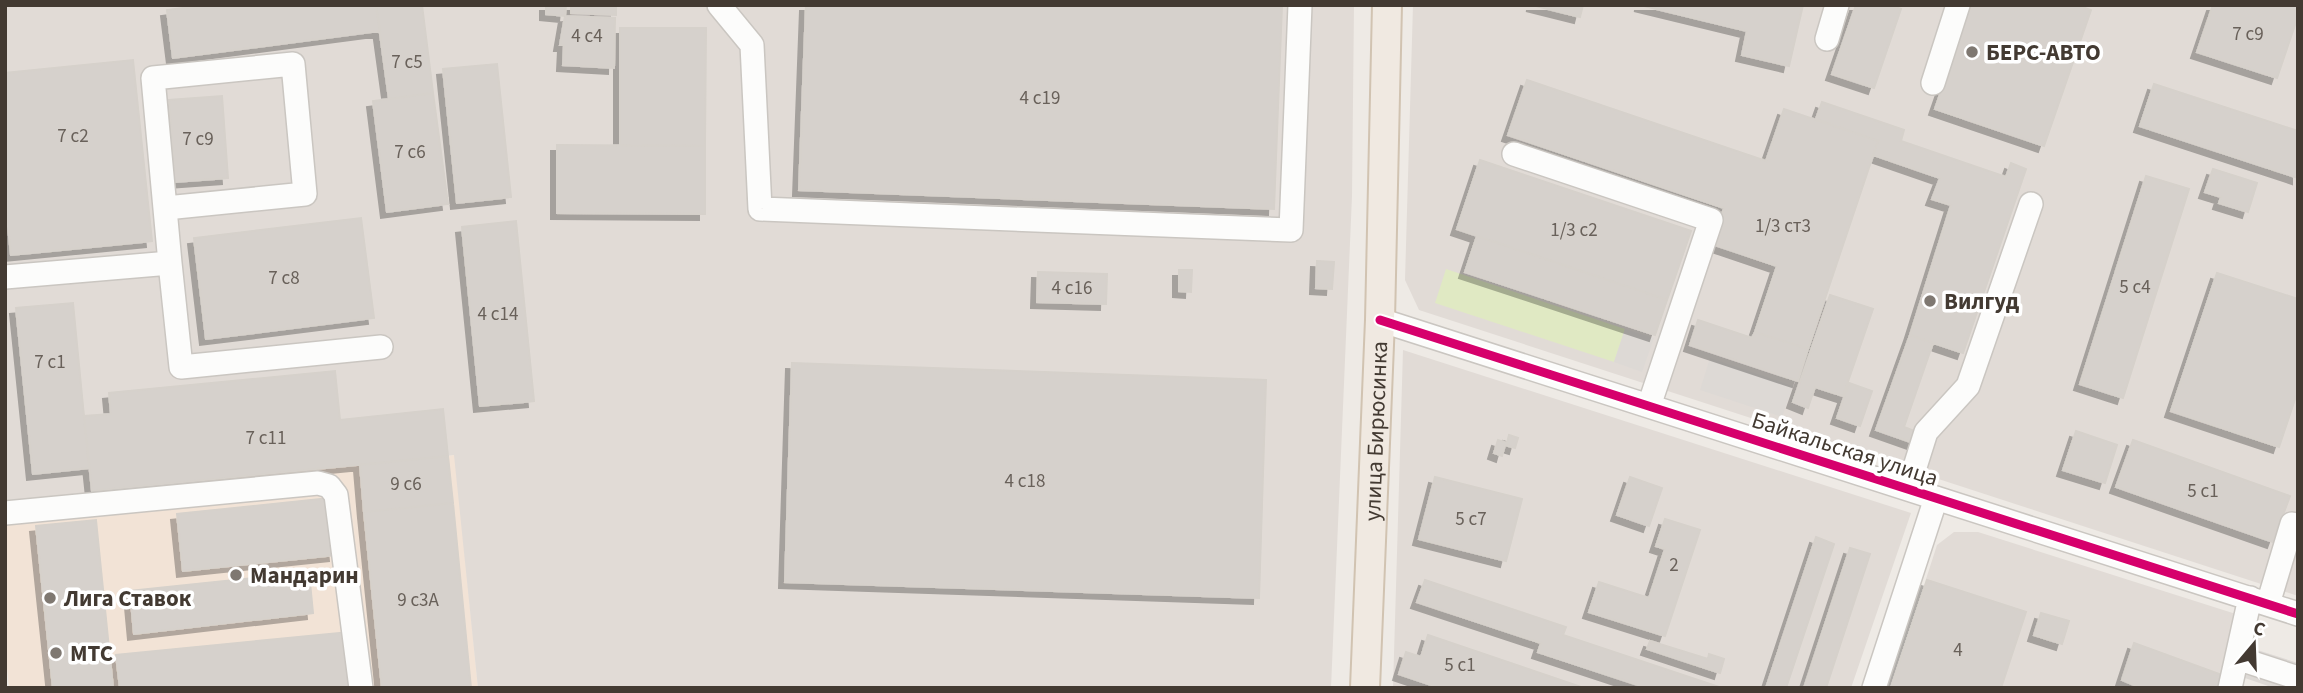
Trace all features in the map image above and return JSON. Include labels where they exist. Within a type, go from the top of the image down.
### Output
[{"type":"main road","name":"улица Бирюсинка","points":[[1365,688],[1380,320],[1387,5]]},
{"type":"street","points":[[719,5],[752,46],[760,209],[1291,230],[1300,5]]},
{"type":"street","points":[[1827,39],[1837,5]]},
{"type":"street","points":[[1933,83],[1958,5]]},
{"type":"street","points":[[166,208],[305,194],[292,64],[153,78],[181,366],[381,347]]},
{"type":"street","points":[[1514,154],[1711,220],[1649,406]]},
{"type":"street","points":[[1908,489],[1926,432],[1968,386],[2031,204]]},
{"type":"street","points":[[5,277],[170,263]]},
{"type":"street","name":"Байкальская улица","points":[[1380,320],[2298,614]]},
{"type":"street","points":[[5,513],[318,483],[329,486],[336,495],[362,688]]},
{"type":"street","points":[[1874,688],[1936,498]]},
{"type":"street","points":[[2230,688],[2237,658],[2292,524]]},
{"type":"street","points":[[2237,658],[2298,678]]},
{"type":"shaded area","points":[[5,5],[1354,5],[1352,196],[1331,688],[478,688],[454,455],[5,501]]},
{"type":"shaded area","points":[[1413,5],[2298,5],[2298,596],[1419,310],[1405,280]]},
{"type":"shaded area","points":[[1625,329],[1654,338],[1642,372],[1614,362]]},
{"type":"shaded area","points":[[1403,350],[1911,513],[1851,688],[1393,688]]},
{"type":"shaded area","points":[[1710,358],[1793,386],[1782,417],[1700,390]]},
{"type":"shaded area","name":"Мандарин","points":[[455,455],[478,688],[9,688],[5,649],[5,501]]},
{"type":"shaded area","points":[[1954,532],[1978,532],[2239,615],[2221,688],[1891,688],[1937,545]]},
{"type":"shaded area","points":[[2251,648],[2298,663],[2298,688],[2274,688],[2242,677]]},
{"type":"green space","points":[[1446,269],[1625,329],[1614,362],[1435,303]]},
{"type":"building","points":[[205,5],[376,5],[380,31],[173,58],[167,10]]},
{"type":"building","points":[[376,5],[422,5],[433,93],[389,99]]},
{"type":"building","points":[[546,5],[566,5],[565,16],[546,14]]},
{"type":"building","points":[[571,5],[616,5],[616,15],[571,13]]},
{"type":"building","points":[[806,5],[1282,5],[1274,209],[799,190]]},
{"type":"building","points":[[1532,5],[1583,5],[1580,17]]},
{"type":"building","points":[[1640,5],[1803,5],[1789,66],[1742,55],[1747,31]]},
{"type":"building","points":[[1856,5],[1889,5],[1901,9],[1874,88],[1832,74]]},
{"type":"building","points":[[1971,5],[2077,5],[2091,10],[2044,146],[1935,109]]},
{"type":"building","points":[[2213,5],[2298,5],[2298,16],[2277,78],[2197,52]]},
{"type":"building","points":[[565,16],[615,18],[614,68],[563,65],[564,45],[560,45]]},
{"type":"building","points":[[620,28],[706,28],[705,146],[620,145]]},
{"type":"building","points":[[133,60],[152,241],[11,255],[5,198],[5,73]]},
{"type":"building","points":[[497,64],[511,197],[457,203],[443,69]]},
{"type":"building","points":[[1527,80],[1766,161],[1784,109],[1878,141],[1808,349],[1755,332],[1777,266],[1712,244],[1724,208],[1508,135]]},
{"type":"building","points":[[2154,84],[2298,131],[2298,178],[2140,126]]},
{"type":"building","points":[[433,93],[448,204],[387,212],[373,101]]},
{"type":"building","points":[[222,96],[228,178],[175,182],[169,100]]},
{"type":"building","points":[[1822,102],[1904,130],[1901,141],[2006,177],[2011,163],[2026,169],[1963,353],[1910,335],[1951,205],[1932,199],[1940,178],[1873,155],[1878,141],[1816,119]]},
{"type":"building","points":[[557,145],[705,146],[705,214],[557,213]]},
{"type":"building","points":[[1480,160],[1691,231],[1667,300],[1457,229]]},
{"type":"building","points":[[2213,169],[2257,183],[2248,212],[2219,203],[2221,197],[2205,192]]},
{"type":"building","points":[[2146,176],[2189,189],[2123,398],[2080,384]]},
{"type":"building","points":[[361,218],[374,318],[206,339],[194,238]]},
{"type":"building","points":[[516,221],[534,401],[480,406],[462,227]]},
{"type":"building","points":[[1477,236],[1667,300],[1655,335],[1465,272]]},
{"type":"building","points":[[1317,261],[1334,262],[1332,289],[1316,288]]},
{"type":"building","points":[[1179,270],[1192,270],[1191,292],[1179,291]]},
{"type":"building","points":[[1038,272],[1107,274],[1106,304],[1037,302]]},
{"type":"building","points":[[2217,273],[2298,299],[2298,390],[2279,447],[2171,411]]},
{"type":"building","points":[[1830,295],[1873,309],[1843,396],[1815,387],[1808,408],[1793,402]]},
{"type":"building","points":[[73,303],[89,468],[33,474],[16,308]]},
{"type":"building","points":[[1698,320],[1752,338],[1755,332],[1808,349],[1798,381],[1690,345]]},
{"type":"building","points":[[1910,335],[1933,343],[1904,427],[1920,433],[1916,444],[1876,430]]},
{"type":"building","points":[[792,363],[1266,380],[1259,598],[785,582]]},
{"type":"building","points":[[335,371],[340,420],[443,409],[448,456],[92,491],[84,416],[111,414],[109,393]]},
{"type":"building","points":[[1849,383],[1872,391],[1860,426],[1837,418]]},
{"type":"building","points":[[2076,431],[2117,445],[2105,483],[2063,470]]},
{"type":"building","points":[[1509,435],[1518,438],[1515,448],[1505,445],[1502,456],[1494,453],[1498,440],[1507,443]]},
{"type":"building","points":[[2133,440],[2290,496],[2273,542],[2116,487]]},
{"type":"building","points":[[448,456],[453,503],[364,512],[360,465]]},
{"type":"building","points":[[1435,477],[1522,499],[1506,561],[1419,539]]},
{"type":"building","points":[[1630,477],[1662,488],[1649,526],[1617,515]]},
{"type":"building","points":[[329,498],[335,555],[183,571],[177,514]]},
{"type":"building","points":[[453,503],[471,688],[382,688],[364,512]]},
{"type":"building","points":[[1665,519],[1700,530],[1665,636],[1589,612],[1599,582],[1649,598],[1665,549],[1656,546]]},
{"type":"building","points":[[96,520],[113,688],[53,688],[36,526]]},
{"type":"building","points":[[1816,537],[1834,544],[1786,688],[1766,688]]},
{"type":"building","points":[[1850,548],[1870,554],[1826,688],[1804,688]]},
{"type":"building","points":[[309,572],[313,613],[134,634],[130,591]]},
{"type":"building","points":[[1425,580],[1566,627],[1563,635],[1722,688],[1647,688],[1538,652],[1541,643],[1417,602]]},
{"type":"building","points":[[1927,580],[2026,612],[2001,688],[1891,688]]},
{"type":"building","points":[[2041,613],[2069,621],[2062,644],[2034,635]]},
{"type":"building","points":[[349,632],[355,688],[120,688],[116,655]]},
{"type":"building","points":[[1428,635],[1584,688],[1440,688],[1399,674],[1406,652],[1421,657]]},
{"type":"building","points":[[1650,641],[1708,659],[1709,654],[1724,659],[1720,673],[1647,649]]},
{"type":"building","points":[[2134,643],[2225,676],[2221,688],[2141,688],[2122,680]]},
{"type":"cycle path","points":[[1380,320],[2298,614]]},
{"type":"place","name":"БЕРС-АВТО","points":[[1972,52]]},
{"type":"place","name":"Вилгуд","points":[[1930,301]]},
{"type":"place","name":"Мандарин","points":[[236,575]]},
{"type":"place","name":"Лига Ставок","points":[[50,598]]},
{"type":"place","name":"МТС","points":[[56,653]]}]
